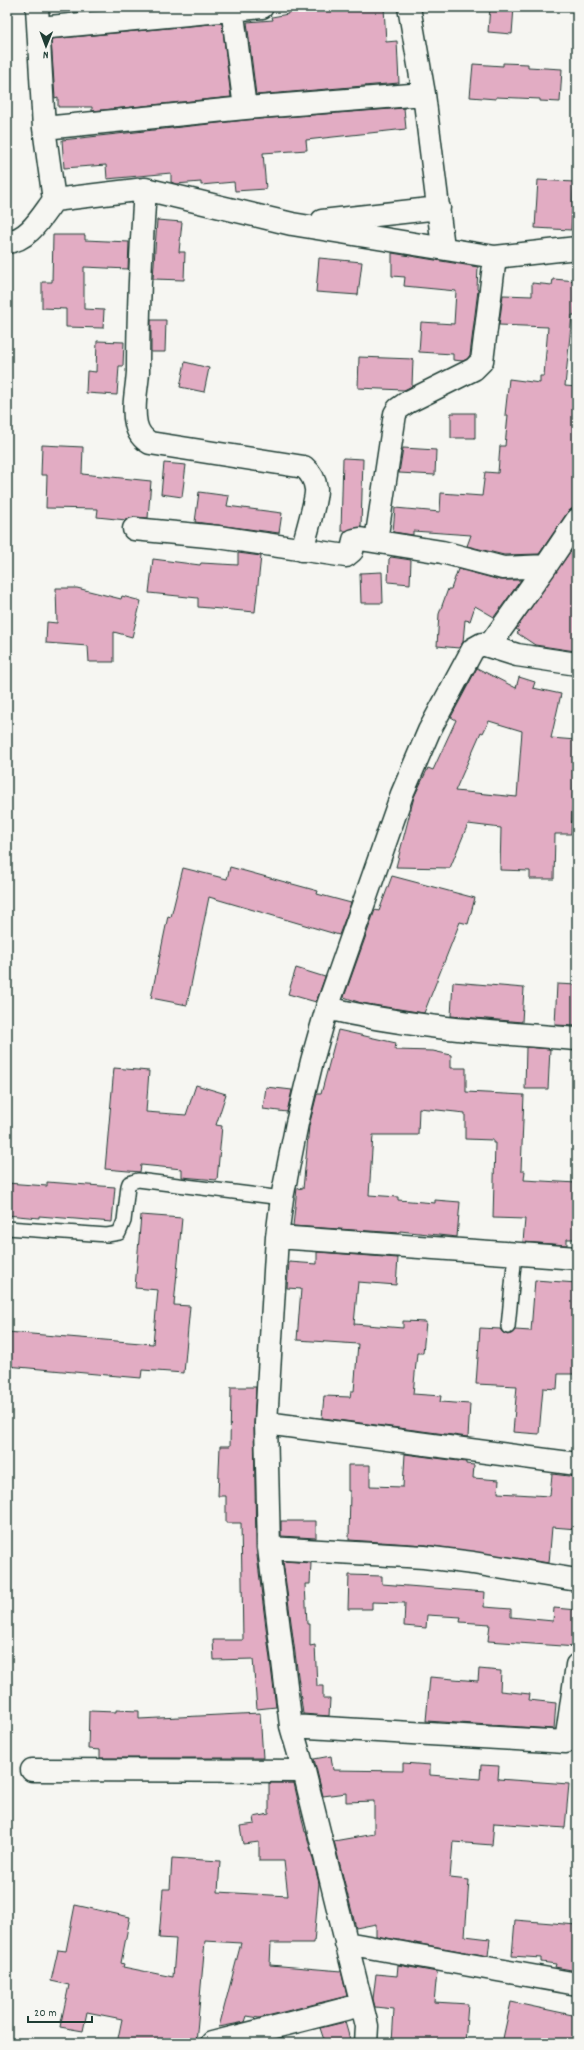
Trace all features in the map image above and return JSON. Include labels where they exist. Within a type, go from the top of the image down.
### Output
[{"type":"street","points":[[54,200],[44,128],[38,18],[262,7]]},
{"type":"street","points":[[409,7],[424,94],[443,247]]},
{"type":"street","points":[[232,9],[246,108]]},
{"type":"street","points":[[44,128],[246,108],[424,94]]},
{"type":"street","points":[[145,189],[138,293],[138,375],[135,415],[139,433],[144,439],[150,442],[304,467],[313,480],[316,490],[302,550]]},
{"type":"street","points":[[7,242],[15,242],[30,231],[54,200],[145,189],[292,224],[443,247],[495,257],[577,248]]},
{"type":"street","points":[[292,224],[438,208]]},
{"type":"street","points":[[376,542],[395,414],[398,409],[408,402],[474,369],[479,365],[484,347],[495,257]]},
{"type":"street","points":[[489,646],[577,520]]},
{"type":"street","points":[[134,529],[218,537],[346,556],[352,551],[354,540],[376,542],[448,554],[503,568],[546,566]]},
{"type":"street","points":[[366,2043],[367,2026],[304,1771],[291,1726],[269,1548],[266,1423],[277,1237],[282,1198],[306,1084],[327,1008],[375,866],[417,757],[429,731],[473,649],[480,644],[517,655],[577,664]]},
{"type":"street","points":[[327,1008],[372,1019],[413,1025],[577,1039]]},
{"type":"street","points":[[277,1237],[577,1258]]},
{"type":"street","points":[[266,1423],[577,1464]]},
{"type":"street","points":[[269,1548],[424,1557],[473,1562],[577,1580]]},
{"type":"street","points":[[291,1726],[572,1742],[577,1665]]},
{"type":"street","points":[[32,1770],[304,1771]]},
{"type":"street","points":[[346,1943],[577,1984]]},
{"type":"street","points":[[212,2043],[361,2006]]},
{"type":"lane","points":[[7,1228],[107,1235],[119,1232],[124,1221],[128,1186],[130,1183],[138,1180],[282,1198]]},
{"type":"lane","points":[[508,1327],[515,1254]]},
{"type":"building","points":[[296,7],[384,7],[386,42],[397,41],[399,83],[256,95],[247,22],[273,20],[272,17],[288,14],[287,9]]},
{"type":"building","points":[[490,7],[514,7],[512,34],[488,32]]},
{"type":"building","points":[[222,23],[231,97],[92,111],[92,107],[58,107],[58,97],[55,98],[51,39]]},
{"type":"building","points":[[503,63],[528,64],[528,67],[562,69],[560,102],[540,101],[540,99],[496,97],[496,99],[470,97],[473,64],[503,66]]},
{"type":"building","points":[[404,108],[406,129],[306,140],[307,150],[263,153],[266,189],[235,191],[234,182],[201,185],[201,182],[176,184],[171,182],[171,173],[107,179],[106,165],[64,168],[62,140],[246,120]]},
{"type":"building","points":[[538,180],[574,182],[571,230],[535,228]]},
{"type":"building","points":[[157,220],[182,222],[179,252],[185,252],[184,280],[153,279]]},
{"type":"building","points":[[53,235],[85,235],[85,240],[129,242],[128,269],[84,267],[84,309],[104,310],[103,328],[66,327],[66,309],[42,308],[42,282],[52,282]]},
{"type":"building","points":[[392,253],[478,267],[478,290],[470,355],[467,359],[463,361],[453,360],[453,354],[419,352],[421,322],[454,324],[456,291],[404,286],[405,277],[392,276]]},
{"type":"building","points":[[319,258],[362,262],[358,295],[316,292]]},
{"type":"building","points":[[553,279],[577,281],[575,315],[572,315],[565,386],[577,387],[577,508],[571,509],[567,513],[539,554],[504,555],[467,546],[471,535],[413,531],[413,535],[393,532],[395,508],[440,512],[441,493],[482,496],[485,472],[498,473],[500,446],[505,446],[508,415],[505,415],[509,379],[540,383],[540,376],[544,376],[548,327],[499,325],[503,295],[532,296],[532,283],[552,285]]},
{"type":"building","points":[[151,320],[166,320],[165,352],[151,352]]},
{"type":"building","points":[[97,341],[124,342],[123,366],[119,366],[117,395],[86,393],[87,371],[96,372]]},
{"type":"building","points":[[359,357],[413,359],[412,386],[404,390],[358,388]]},
{"type":"building","points":[[185,362],[209,368],[204,392],[180,387]]},
{"type":"building","points":[[451,413],[475,413],[475,438],[451,438]]},
{"type":"building","points":[[42,445],[83,447],[82,474],[151,481],[148,518],[135,517],[126,520],[97,517],[98,509],[46,508],[47,475],[41,475]]},
{"type":"building","points":[[403,448],[436,450],[435,475],[399,473]]},
{"type":"building","points":[[343,458],[363,459],[361,527],[346,531],[341,531]]},
{"type":"building","points":[[164,463],[186,465],[182,497],[161,494]]},
{"type":"building","points":[[199,492],[229,496],[227,506],[282,513],[279,533],[195,522]]},
{"type":"building","points":[[577,542],[577,626],[575,651],[535,645],[517,633],[519,631],[516,629]]},
{"type":"building","points":[[238,553],[261,556],[255,612],[198,607],[198,598],[149,593],[153,559],[200,565],[201,563],[238,565]]},
{"type":"building","points":[[391,557],[411,560],[410,584],[388,582],[389,559]]},
{"type":"building","points":[[458,569],[500,580],[521,580],[494,617],[475,606],[470,621],[465,620],[463,642],[459,648],[437,646],[439,614],[448,589],[451,589]]},
{"type":"building","points":[[382,572],[383,603],[361,603],[360,573]]},
{"type":"building","points":[[56,588],[77,588],[121,599],[122,596],[141,601],[132,637],[114,632],[114,662],[89,662],[88,646],[46,643],[47,622],[57,623]]},
{"type":"building","points":[[477,668],[516,688],[519,677],[535,682],[533,688],[561,694],[551,738],[576,740],[571,834],[555,834],[554,879],[530,879],[530,871],[500,870],[501,828],[468,824],[450,868],[396,867],[414,797],[428,768],[433,770],[456,720],[451,717]],"holes":[[[489,721],[522,731],[517,797],[455,791],[481,732],[483,733]]]},
{"type":"building","points":[[230,867],[318,891],[317,894],[351,903],[339,935],[209,897],[187,1005],[151,998],[168,916],[171,917],[183,868],[227,879]]},
{"type":"building","points":[[392,876],[475,898],[468,924],[460,922],[424,1013],[361,1003],[344,997],[375,910],[379,911]]},
{"type":"building","points":[[296,968],[325,977],[316,1002],[288,994]]},
{"type":"building","points":[[453,982],[524,988],[522,1022],[451,1016]]},
{"type":"building","points":[[557,984],[577,985],[577,1026],[555,1025]]},
{"type":"building","points":[[338,1030],[396,1043],[395,1050],[433,1051],[451,1055],[451,1068],[466,1068],[466,1092],[524,1095],[521,1171],[525,1171],[524,1180],[577,1183],[577,1239],[567,1239],[567,1245],[523,1242],[525,1219],[493,1218],[495,1143],[493,1143],[493,1140],[465,1139],[465,1113],[419,1108],[418,1135],[373,1135],[369,1195],[398,1197],[398,1200],[435,1203],[435,1200],[460,1202],[457,1237],[400,1231],[400,1233],[293,1226],[297,1188],[303,1189],[309,1126],[317,1094],[321,1094]]},
{"type":"building","points":[[526,1047],[550,1049],[548,1089],[525,1089]]},
{"type":"building","points":[[114,1068],[149,1071],[146,1112],[186,1115],[196,1085],[226,1094],[216,1125],[222,1126],[217,1180],[182,1177],[182,1169],[141,1165],[140,1172],[105,1169]]},
{"type":"building","points":[[266,1087],[292,1090],[287,1112],[263,1109]]},
{"type":"building","points":[[47,1182],[115,1187],[112,1222],[7,1215],[7,1183],[47,1186]]},
{"type":"building","points":[[141,1215],[182,1218],[174,1305],[190,1306],[184,1373],[142,1370],[141,1378],[7,1366],[7,1332],[153,1344],[158,1290],[135,1288]]},
{"type":"building","points":[[317,1252],[398,1258],[396,1285],[358,1282],[354,1324],[403,1328],[403,1321],[426,1322],[423,1353],[417,1353],[413,1394],[441,1396],[440,1402],[470,1404],[468,1437],[322,1418],[324,1396],[350,1397],[351,1391],[354,1391],[358,1344],[297,1340],[301,1289],[287,1288],[289,1262],[317,1264]]},
{"type":"building","points":[[535,1280],[577,1283],[577,1317],[573,1317],[573,1353],[577,1354],[577,1374],[558,1374],[557,1389],[543,1388],[539,1434],[513,1432],[517,1386],[476,1384],[480,1328],[500,1329],[503,1333],[508,1335],[515,1330],[531,1331]]},
{"type":"building","points":[[231,1387],[256,1387],[254,1423],[256,1548],[276,1707],[257,1709],[253,1659],[214,1660],[213,1640],[243,1640],[241,1523],[226,1523],[226,1496],[218,1496],[220,1446],[230,1446]]},
{"type":"building","points":[[405,1454],[466,1462],[466,1464],[474,1465],[473,1478],[499,1480],[498,1493],[550,1496],[552,1474],[577,1477],[577,1529],[552,1527],[549,1563],[426,1545],[349,1540],[350,1491],[348,1491],[348,1465],[370,1465],[370,1486],[403,1487]]},
{"type":"building","points":[[281,1521],[316,1521],[316,1538],[281,1536]]},
{"type":"building","points":[[283,1561],[311,1563],[310,1584],[305,1584],[307,1624],[310,1624],[310,1646],[315,1645],[317,1686],[323,1686],[323,1699],[330,1699],[329,1716],[303,1714]]},
{"type":"building","points":[[349,1575],[382,1576],[382,1584],[485,1592],[484,1607],[511,1609],[511,1617],[553,1621],[554,1608],[577,1610],[577,1647],[488,1641],[490,1624],[460,1622],[461,1617],[427,1615],[426,1628],[404,1626],[405,1603],[372,1602],[372,1609],[348,1609]]},
{"type":"building","points":[[479,1669],[501,1671],[500,1691],[530,1694],[529,1700],[556,1703],[554,1729],[426,1721],[430,1677],[478,1681]]},
{"type":"building","points":[[116,1710],[139,1711],[139,1719],[260,1713],[263,1758],[100,1758],[100,1750],[88,1749],[89,1711],[116,1712]]},
{"type":"building","points":[[331,1756],[333,1770],[403,1771],[403,1763],[430,1765],[430,1775],[480,1779],[481,1765],[499,1766],[498,1779],[569,1784],[565,1828],[494,1823],[492,1845],[453,1842],[450,1878],[469,1880],[465,1936],[490,1939],[488,1956],[376,1936],[376,1924],[356,1928],[334,1841],[374,1834],[374,1801],[346,1802],[346,1793],[323,1796],[314,1759]]},
{"type":"building","points":[[269,1783],[294,1783],[305,1832],[319,1883],[314,1943],[271,1943],[270,1965],[341,1971],[347,1996],[259,2018],[247,2016],[245,2022],[219,2027],[241,1943],[205,1941],[196,2043],[117,2043],[122,2019],[87,2012],[83,2031],[60,2027],[69,1985],[51,1981],[58,1950],[66,1951],[75,1905],[130,1917],[121,1963],[124,1964],[123,1967],[173,1977],[176,1939],[159,1938],[163,1889],[170,1889],[172,1858],[220,1861],[218,1892],[288,1896],[284,1861],[259,1861],[259,1842],[243,1844],[240,1826],[255,1824],[254,1817],[269,1814]]},
{"type":"building","points":[[515,1920],[577,1925],[577,1971],[555,1967],[556,1964],[541,1962],[541,1958],[512,1956]]},
{"type":"building","points":[[398,1965],[437,1972],[434,2002],[468,2004],[465,2043],[392,2043],[394,2009],[375,2007],[373,1999],[376,1974],[397,1976]]},
{"type":"building","points":[[511,2002],[577,2016],[577,2043],[502,2043]]},
{"type":"building","points":[[345,2022],[351,2043],[325,2043],[320,2028]]}]
